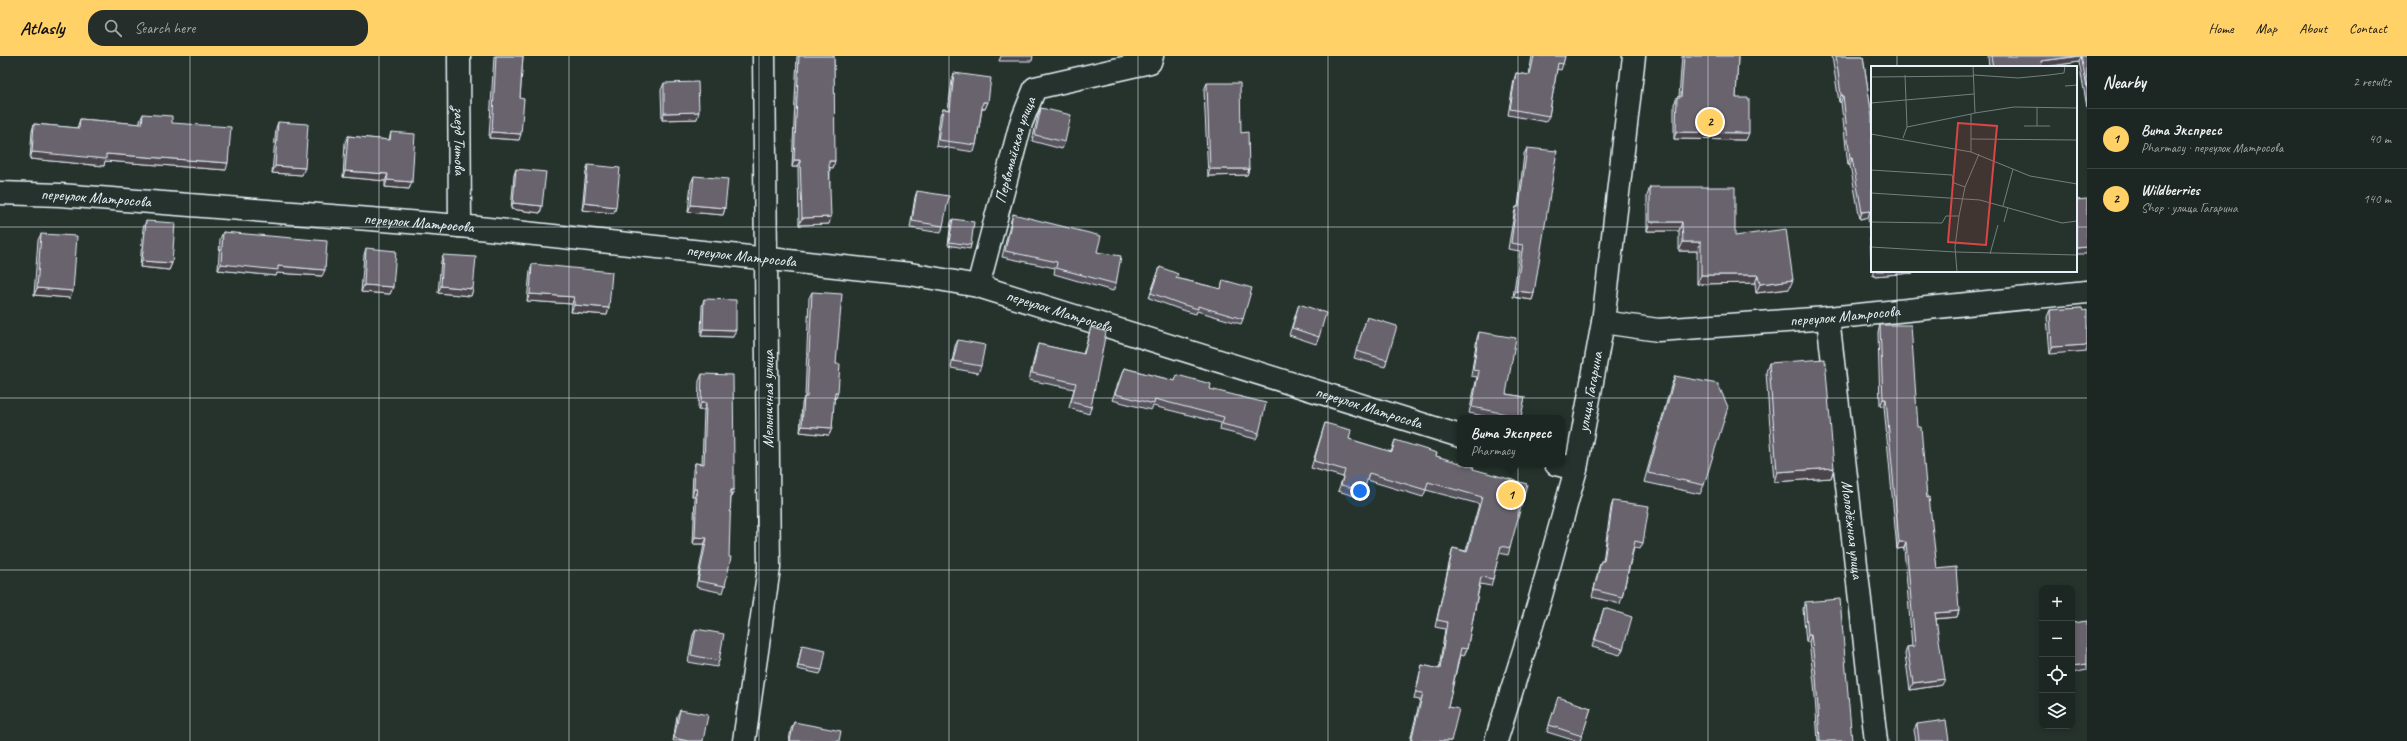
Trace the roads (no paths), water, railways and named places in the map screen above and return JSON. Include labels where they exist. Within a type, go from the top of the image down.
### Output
[{"type":"main road","name":"заезд Титова","points":[[460,56],[460,226]]},
{"type":"main road","name":"Мельничная улица","points":[[744,741],[769,568],[764,56]]},
{"type":"main road","name":"Первомайская улица","points":[[978,286],[1021,123],[1035,88],[1122,70],[1150,62],[1152,56]]},
{"type":"main road","name":"улица Гагарина","points":[[1496,741],[1540,599],[1566,466],[1603,322],[1634,56]]},
{"type":"main road","name":"переулок Матросова","points":[[0,193],[60,195],[460,226],[767,257],[910,274],[978,286],[1457,435]]},
{"type":"main road","name":"переулок Матросова","points":[[1603,322],[1658,330],[1828,318],[2087,292]]},
{"type":"main road","name":"Молодёжная улица","points":[[1828,318],[1876,741]]},
{"type":"place","name":"Wildberries","points":[[1710,122]]},
{"type":"place","name":"Вита Экспресс","points":[[1511,495]]}]
